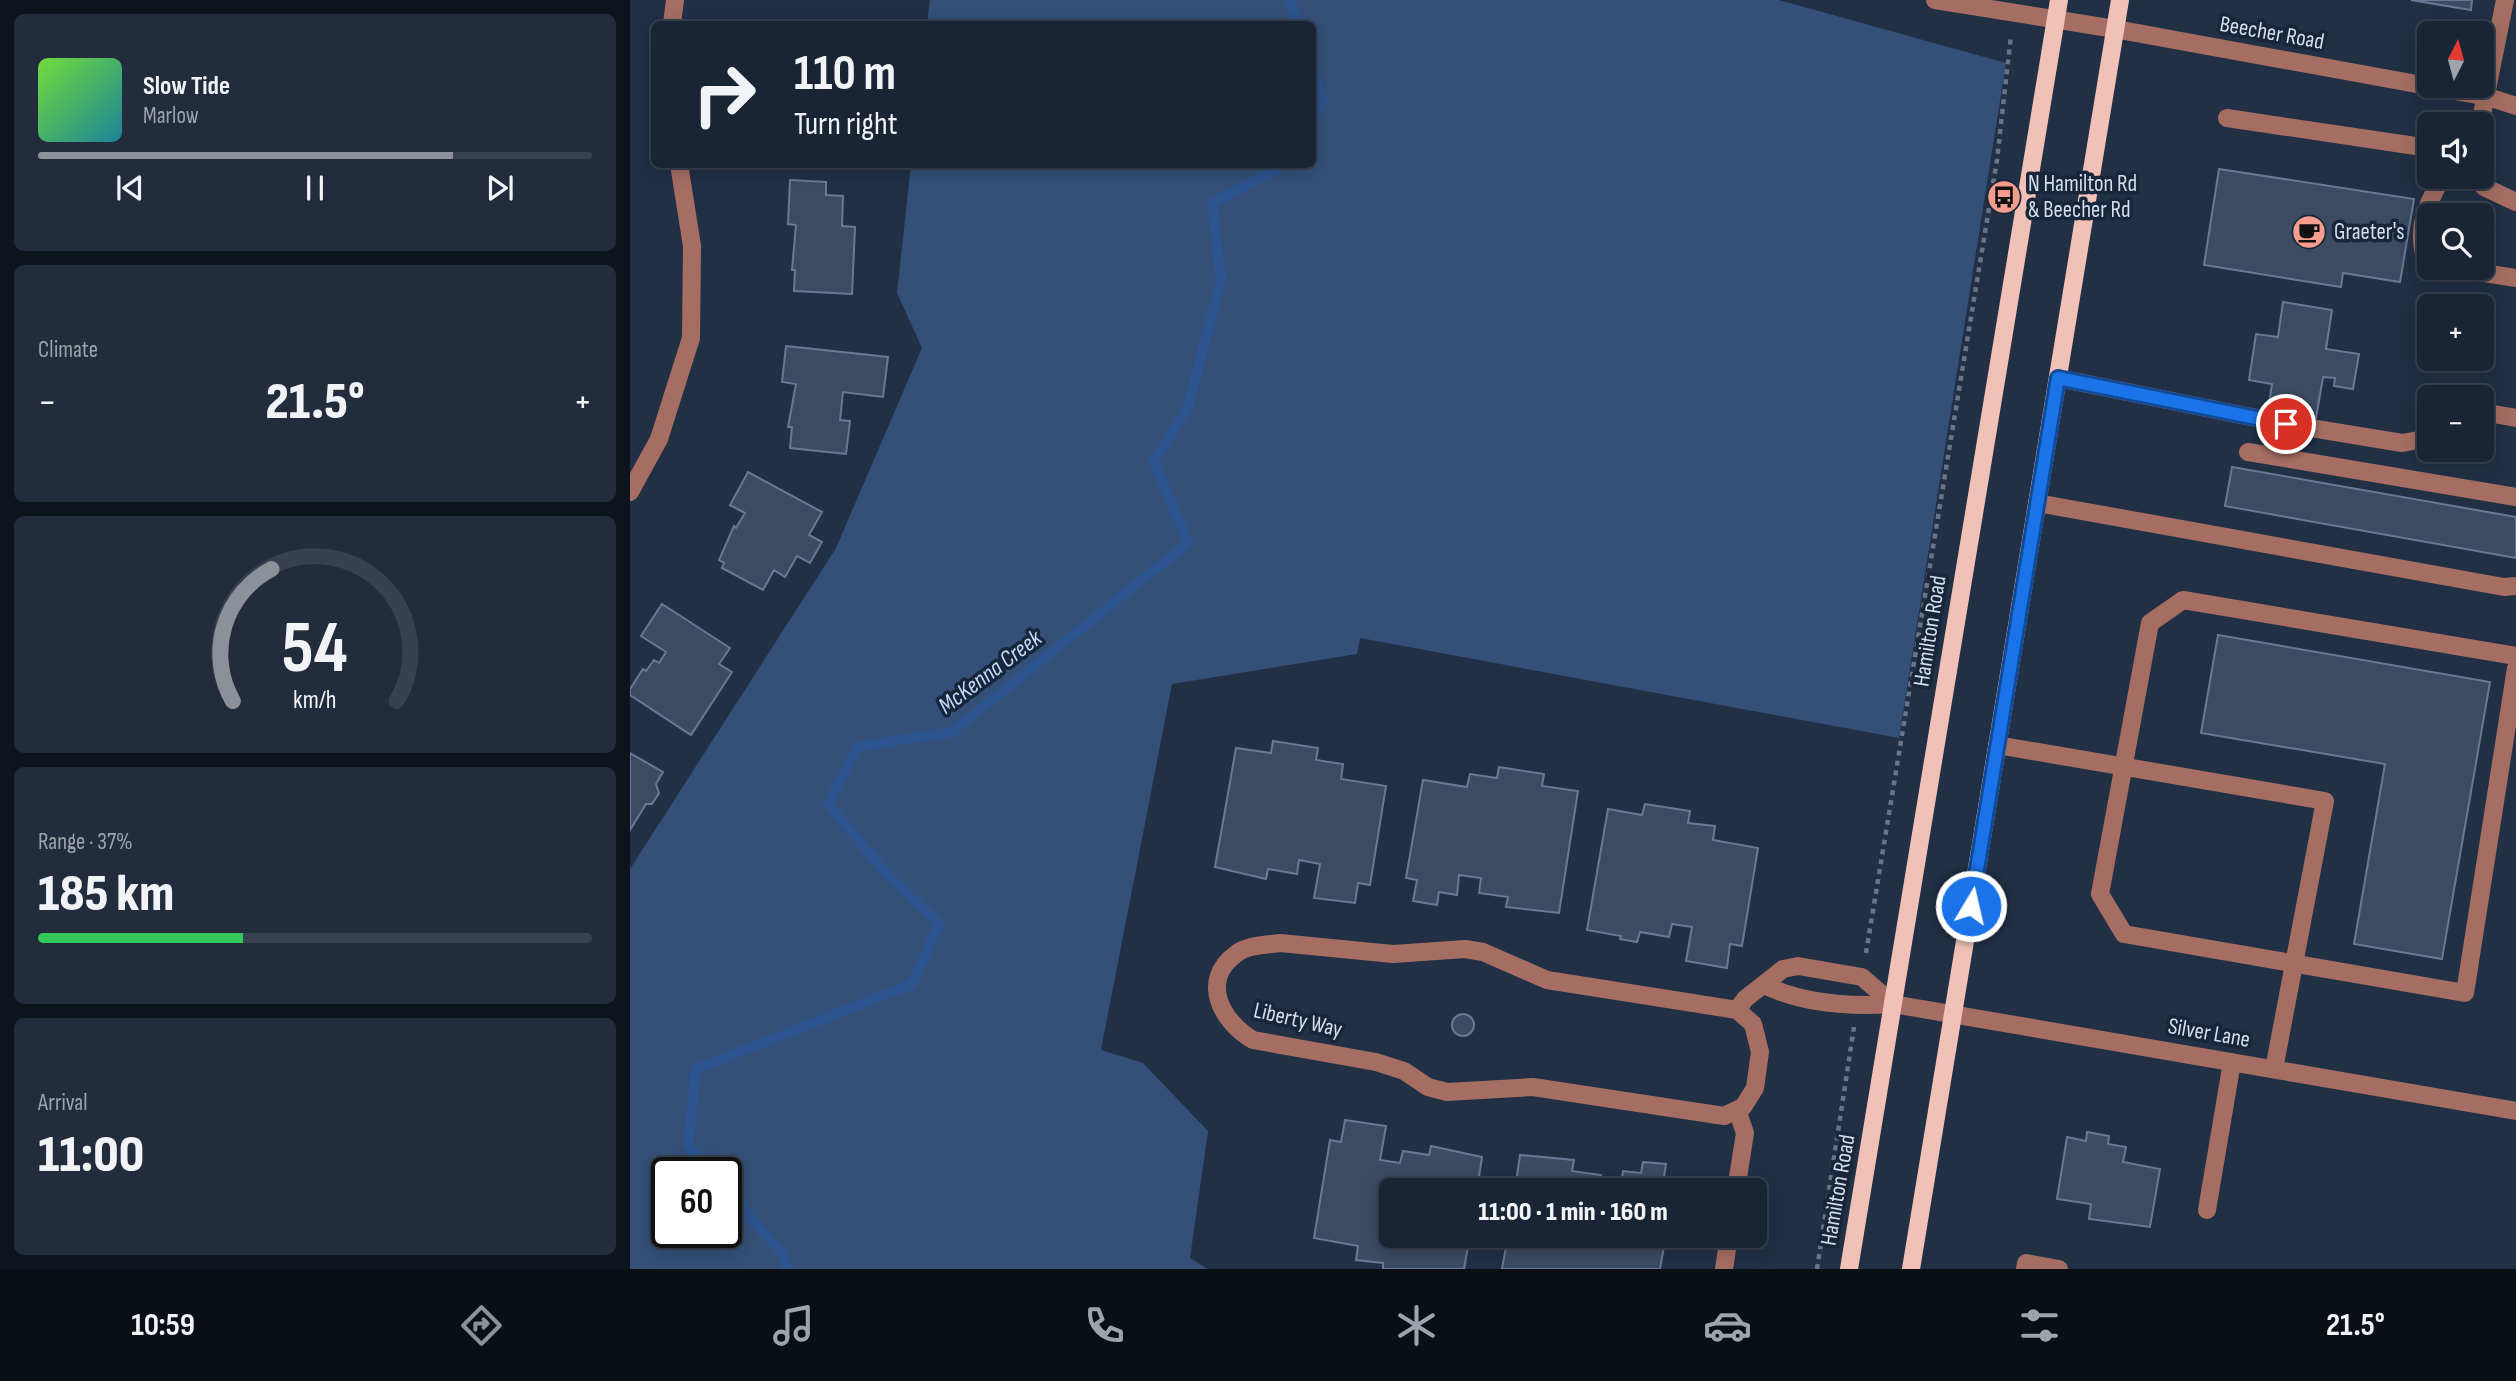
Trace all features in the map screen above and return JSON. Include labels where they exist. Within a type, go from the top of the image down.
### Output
[{"type":"main road","name":"Hamilton Road","points":[[1849,1269],[2059,0]]},
{"type":"main road","points":[[1911,1269],[2120,0]]},
{"type":"street","points":[[672,21],[675,0]]},
{"type":"street","name":"Beecher Road","points":[[1935,0],[2115,29],[2417,84]]},
{"type":"street","points":[[2494,63],[2505,0]]},
{"type":"street","name":"Beecher Road","points":[[2491,98],[2516,106]]},
{"type":"street","points":[[2227,118],[2417,147]]},
{"type":"street","points":[[630,492],[659,439],[691,338],[692,246],[681,168]]},
{"type":"street","points":[[2488,189],[2516,202]]},
{"type":"street","points":[[2494,274],[2516,278]]},
{"type":"street","points":[[2058,378],[2286,424],[2402,443],[2417,440]]},
{"type":"street","points":[[2494,414],[2516,418]]},
{"type":"street","points":[[2248,452],[2516,497]]},
{"type":"street","points":[[2037,503],[2504,587],[2516,586]]},
{"type":"street","points":[[2516,656],[2183,600],[2150,623],[2100,894],[2124,934],[2465,993],[2516,668]]},
{"type":"street","points":[[1997,745],[2325,801],[2274,1069]]},
{"type":"street","name":"Liberty Way","points":[[1737,1010],[1547,980],[1483,952],[1465,949],[1393,954],[1280,943],[1237,953],[1226,964],[1219,980],[1218,998],[1223,1014],[1237,1030],[1253,1040],[1376,1062],[1404,1071],[1428,1087],[1447,1092],[1533,1087],[1693,1113],[1724,1116],[1737,1111]]},
{"type":"street","points":[[1738,1178],[1745,1133],[1737,1111],[1743,1107],[1755,1088],[1760,1052],[1753,1024],[1737,1010],[1745,999],[1783,969],[1798,966],[1862,977],[1893,1004]]},
{"type":"street","points":[[1764,985],[1784,995],[1858,1006],[1893,1004]]},
{"type":"street","name":"Silver Lane","points":[[1893,1004],[2516,1111]]},
{"type":"street","points":[[2207,1210],[2232,1062]]},
{"type":"street","points":[[1724,1269],[1727,1248]]},
{"type":"street","points":[[2025,1269],[2026,1263],[2059,1269]]},
{"type":"path","points":[[1862,977],[1995,174],[2014,13]]},
{"type":"path","points":[[1817,1269],[1858,1006]]},
{"type":"shaded area","points":[[930,0],[1779,0],[2006,63],[1899,738],[1360,638],[1357,654],[1172,684],[1101,1050],[1143,1063],[1208,1131],[1190,1258],[1208,1269],[630,1269],[630,869],[836,548],[922,348],[897,293],[911,168],[1316,168],[1316,21],[927,21]]},
{"type":"building","points":[[2411,0],[2472,0],[2471,10]]},
{"type":"building","name":"Graeter's","points":[[2219,169],[2414,199],[2400,282],[2343,273],[2341,287],[2204,265]]},
{"type":"building","points":[[790,180],[826,182],[826,195],[843,196],[842,226],[855,227],[852,294],[794,291],[795,270],[792,270],[796,225],[788,224]]},
{"type":"building","points":[[2283,302],[2332,310],[2326,349],[2359,354],[2353,389],[2334,386],[2335,378],[2323,377],[2316,418],[2268,410],[2272,384],[2249,380],[2256,334],[2278,337]]},
{"type":"building","points":[[786,346],[888,357],[883,397],[843,392],[840,420],[850,421],[846,454],[790,448],[792,427],[788,427],[796,384],[782,382]]},
{"type":"building","points":[[2232,467],[2516,517],[2516,558],[2225,506]]},
{"type":"building","points":[[748,472],[822,512],[809,535],[822,542],[810,563],[797,556],[785,577],[774,570],[763,590],[722,568],[724,563],[719,560],[734,526],[736,528],[745,513],[730,505]]},
{"type":"building","points":[[662,604],[730,648],[719,664],[732,672],[691,735],[630,695],[630,689],[643,669],[646,671],[654,660],[659,663],[666,652],[641,636]]},
{"type":"building","points":[[2218,635],[2490,682],[2442,959],[2354,944],[2385,764],[2201,733]]},
{"type":"building","points":[[1273,741],[1318,748],[1316,760],[1343,764],[1341,779],[1386,786],[1370,885],[1358,883],[1355,903],[1314,898],[1320,864],[1299,860],[1297,874],[1268,869],[1266,879],[1215,867],[1236,748],[1271,753]]},
{"type":"building","points":[[630,753],[663,772],[656,784],[659,793],[652,804],[646,804],[630,830]]},
{"type":"building","points":[[1499,767],[1544,774],[1542,786],[1578,791],[1559,913],[1506,907],[1508,897],[1479,893],[1481,878],[1459,875],[1457,895],[1439,892],[1437,905],[1413,901],[1417,880],[1406,878],[1423,780],[1467,787],[1470,774],[1497,778]]},
{"type":"building","points":[[1645,804],[1690,811],[1688,823],[1715,826],[1713,840],[1758,848],[1742,946],[1730,944],[1727,968],[1686,961],[1692,927],[1672,924],[1669,937],[1640,932],[1637,942],[1620,939],[1621,936],[1587,930],[1608,809],[1642,815]]},
{"type":"building","points":[[1463,1014],[1473,1021],[1474,1025],[1467,1035],[1463,1036],[1453,1029],[1452,1025],[1459,1015]]},
{"type":"building","points":[[1345,1120],[1386,1126],[1380,1160],[1400,1163],[1403,1151],[1429,1155],[1431,1146],[1482,1157],[1479,1178],[1379,1178],[1379,1248],[1468,1248],[1464,1269],[1383,1269],[1383,1263],[1356,1260],[1358,1246],[1314,1238],[1330,1140],[1341,1142]]},
{"type":"building","points":[[2087,1132],[2109,1136],[2108,1144],[2126,1147],[2123,1162],[2160,1169],[2150,1227],[2089,1219],[2091,1204],[2057,1199],[2067,1137],[2086,1141]]},
{"type":"building","points":[[1520,1155],[1574,1160],[1572,1171],[1601,1175],[1601,1178],[1517,1178]]},
{"type":"building","points":[[1643,1162],[1666,1164],[1664,1177],[1671,1178],[1622,1178],[1623,1171],[1641,1173]]},
{"type":"building","points":[[1506,1248],[1664,1248],[1660,1269],[1502,1269]]},
{"type":"waterway","name":"McKenna Creek","points":[[1290,0],[1297,21]]},
{"type":"waterway","name":"McKenna Creek","points":[[1316,80],[1323,102],[1316,112]]},
{"type":"waterway","name":"McKenna Creek","points":[[698,1157],[688,1146],[696,1069],[912,984],[939,924],[886,873],[828,804],[857,747],[952,732],[1188,543],[1154,461],[1188,407],[1221,280],[1212,203],[1277,168]]},
{"type":"waterway","name":"McKenna Creek","points":[[742,1208],[781,1252],[788,1269]]},
{"type":"place","name":"N Hamilton Rd & Beecher Rd","points":[[2004,197]]},
{"type":"place","name":"Graeter's","points":[[2309,232]]},
{"type":"route","points":[[1971,906],[2058,378],[2286,424]]}]
